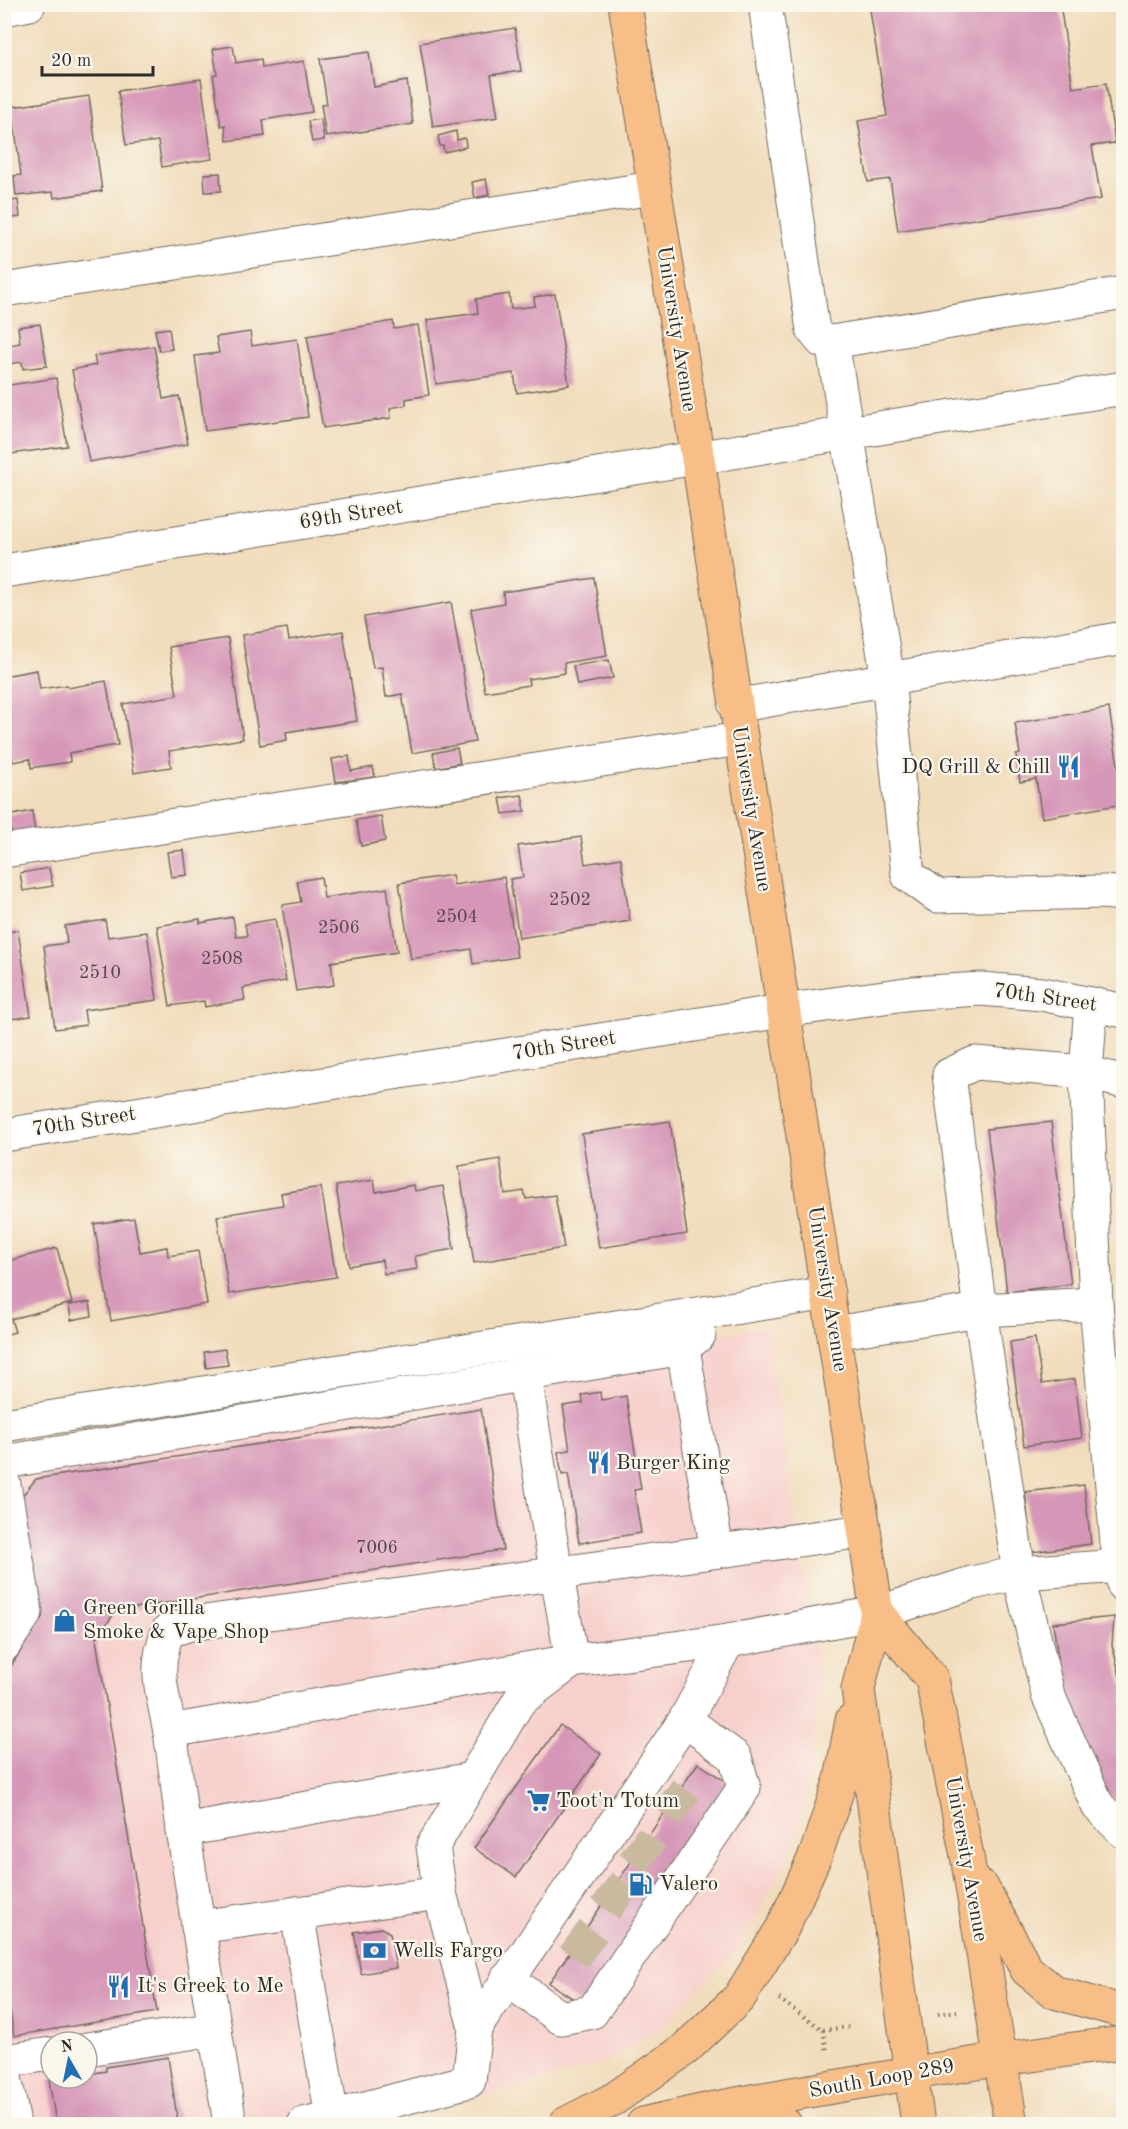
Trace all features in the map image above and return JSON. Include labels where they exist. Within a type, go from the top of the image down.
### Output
[{"type":"main road","name":"University Avenue","points":[[625,4],[877,1613],[858,1689],[918,2124]]},
{"type":"main road","name":"University Avenue","points":[[877,1613],[932,1679],[966,1856],[1011,2124]]},
{"type":"main road","points":[[565,2124],[614,2098],[684,2050],[739,1998],[783,1928],[816,1854],[841,1779],[858,1689]]},
{"type":"main road","points":[[966,1856],[998,1920],[1027,1970],[1054,1992],[1124,2012]]},
{"type":"main road","name":"South Loop 289","points":[[643,2124],[722,2106],[910,2073],[1124,2043]]},
{"type":"main road","points":[[722,2106],[785,2124]]},
{"type":"street","points":[[765,4],[813,330],[822,341],[832,342],[1124,293]]},
{"type":"street","points":[[4,290],[653,188]]},
{"type":"street","points":[[832,342],[888,679],[908,875],[937,896],[1103,892],[1124,894]]},
{"type":"street","name":"69th Street","points":[[4,571],[698,459],[1124,387]]},
{"type":"street","points":[[735,706],[1124,638]]},
{"type":"street","points":[[4,851],[740,739]]},
{"type":"street","name":"70th Street","points":[[4,1135],[782,1011],[913,993],[981,989],[1042,994],[1124,1011]]},
{"type":"street","points":[[170,1731],[572,1661],[728,1641],[877,1613],[972,1583],[1019,1573],[1122,1576],[1096,1304],[1086,1072],[1091,1004]]},
{"type":"street","points":[[1124,1082],[1086,1072],[975,1063],[949,1075],[980,1310],[1019,1573],[1048,1695],[1098,1806],[1124,1832]]},
{"type":"street","points":[[4,1425],[828,1293]]},
{"type":"street","points":[[834,1333],[980,1310],[1096,1304]]},
{"type":"street","points":[[544,1506],[557,1489],[541,1401],[553,1382],[654,1367],[683,1348],[728,1309]]},
{"type":"street","points":[[4,1462],[683,1348]]},
{"type":"street","points":[[683,1348],[717,1551]]},
{"type":"street","points":[[525,1376],[544,1506],[572,1661]]},
{"type":"street","points":[[4,1484],[26,1612],[4,1645]]},
{"type":"street","points":[[230,2124],[183,1830],[170,1731],[159,1675],[160,1650],[168,1631],[190,1624],[864,1531]]},
{"type":"street","points":[[475,2028],[507,1979],[560,1926],[653,1786],[685,1720],[728,1641]]},
{"type":"street","points":[[297,1913],[318,2121],[469,2081],[475,2028],[440,1893],[434,1846],[519,1701],[572,1661]]},
{"type":"street","points":[[507,1979],[561,2018],[592,2012],[610,1964],[705,1824],[744,1788],[735,1757],[685,1720]]},
{"type":"street","points":[[183,1830],[472,1779]]},
{"type":"street","points":[[198,1927],[440,1893]]},
{"type":"street","points":[[99,2047],[214,2029]]},
{"type":"street","points":[[4,2061],[39,2056]]},
{"type":"street","points":[[4,2072],[14,2124]]},
{"type":"path","points":[[776,1996],[823,2030],[828,2052]]},
{"type":"path","points":[[931,2015],[964,2010]]},
{"type":"path","points":[[823,2030],[850,2027]]},
{"type":"shaded area","points":[[766,1327],[820,1679],[805,1808],[789,1854],[740,1947],[661,2027],[609,2062],[380,2124],[5,2124],[4,1622],[15,1606],[5,1540],[5,1445]]},
{"type":"building","points":[[869,4],[1060,4],[1073,88],[1106,83],[1115,143],[1092,146],[1101,199],[898,231],[890,179],[868,182],[858,121],[887,116]]},
{"type":"building","points":[[515,28],[521,71],[491,75],[498,117],[433,127],[420,43]]},
{"type":"building","points":[[233,46],[236,63],[261,59],[262,68],[304,61],[312,112],[263,120],[265,136],[227,141],[225,125],[221,126],[213,75],[217,74],[213,49]]},
{"type":"building","points":[[369,52],[374,87],[407,81],[413,124],[326,137],[321,105],[327,104],[320,59]]},
{"type":"building","points":[[201,79],[212,159],[162,167],[158,141],[126,145],[118,91]]},
{"type":"building","points":[[89,96],[102,191],[54,198],[53,192],[16,196],[14,176],[21,175],[12,107]]},
{"type":"building","points":[[321,119],[324,140],[312,142],[308,121]]},
{"type":"building","points":[[456,131],[457,140],[465,138],[466,147],[444,152],[438,136]]},
{"type":"building","points":[[220,173],[221,191],[205,192],[204,174]]},
{"type":"building","points":[[486,179],[489,195],[475,198],[472,182]]},
{"type":"building","points":[[18,200],[20,217],[6,219],[4,202]]},
{"type":"building","points":[[509,294],[511,309],[535,306],[534,297],[555,294],[569,385],[517,393],[514,373],[436,384],[427,320],[478,313],[476,299]]},
{"type":"building","points":[[393,321],[394,329],[418,325],[429,395],[406,399],[406,405],[390,408],[391,418],[323,428],[307,336]]},
{"type":"building","points":[[40,324],[47,366],[23,369],[22,362],[8,364],[5,346],[20,343],[18,327]]},
{"type":"building","points":[[169,328],[172,349],[159,351],[155,330]]},
{"type":"building","points":[[250,332],[252,346],[297,339],[308,417],[205,431],[195,356],[219,353],[216,337]]},
{"type":"building","points":[[154,346],[163,399],[179,396],[188,444],[89,462],[72,370],[96,365],[94,356]]},
{"type":"building","points":[[4,360],[10,385],[56,378],[67,446],[4,455]]},
{"type":"building","points":[[594,578],[607,656],[564,663],[565,673],[528,679],[529,685],[485,692],[471,609],[504,603],[503,592]]},
{"type":"building","points":[[451,602],[475,742],[412,753],[402,694],[386,697],[382,667],[373,668],[364,617]]},
{"type":"building","points":[[287,628],[289,640],[343,631],[357,721],[286,732],[287,740],[260,745],[242,635]]},
{"type":"building","points":[[228,638],[243,739],[169,751],[171,767],[134,773],[123,704],[177,695],[169,647]]},
{"type":"building","points":[[609,660],[613,678],[577,685],[573,666]]},
{"type":"building","points":[[37,670],[40,689],[67,685],[68,688],[106,681],[118,745],[69,753],[70,762],[31,768],[30,759],[13,762],[4,713],[4,676]]},
{"type":"building","name":"DQ Grill & Chill","points":[[1109,708],[1124,804],[1042,818],[1036,779],[1020,782],[1016,755],[1020,754],[1015,723]]},
{"type":"building","points":[[457,748],[460,763],[436,768],[433,753]]},
{"type":"building","points":[[349,756],[351,771],[373,767],[375,777],[336,782],[332,759]]},
{"type":"building","points":[[522,795],[525,811],[503,814],[500,798]]},
{"type":"building","points":[[32,811],[35,832],[12,836],[8,816]]},
{"type":"building","points":[[381,816],[385,841],[361,846],[356,820]]},
{"type":"building","points":[[581,837],[585,864],[621,858],[630,921],[519,938],[510,879],[523,877],[518,846]]},
{"type":"building","points":[[184,850],[187,875],[171,877],[167,852]]},
{"type":"building","points":[[49,868],[53,886],[23,891],[20,873]]},
{"type":"building","points":[[452,875],[454,885],[504,877],[517,957],[473,964],[471,949],[411,959],[399,883]]},
{"type":"building","points":[[321,877],[324,898],[387,888],[397,952],[331,962],[334,985],[296,991],[282,905],[301,902],[297,881]]},
{"type":"building","points":[[233,917],[236,937],[247,936],[245,924],[275,919],[286,981],[243,988],[245,1000],[205,1007],[204,1001],[170,1006],[157,926],[200,919],[200,923]]},
{"type":"building","points":[[105,920],[108,937],[147,932],[157,1000],[84,1010],[86,1025],[55,1029],[44,946],[67,943],[65,926]]},
{"type":"building","points":[[18,930],[31,1016],[4,1020],[4,933]]},
{"type":"building","points":[[670,1121],[687,1234],[599,1248],[582,1134]]},
{"type":"building","points":[[1051,1122],[1071,1284],[1007,1292],[987,1129]]},
{"type":"building","points":[[500,1159],[505,1194],[524,1191],[526,1199],[555,1195],[564,1248],[474,1263],[459,1166]]},
{"type":"building","points":[[374,1180],[376,1192],[414,1185],[415,1191],[443,1186],[454,1249],[415,1256],[417,1269],[384,1274],[382,1260],[349,1266],[336,1186]]},
{"type":"building","points":[[321,1187],[336,1277],[229,1294],[217,1216],[283,1205],[281,1193]]},
{"type":"building","points":[[1119,1214],[1124,1214],[1124,1239],[1122,1239]]},
{"type":"building","points":[[134,1218],[140,1252],[167,1247],[168,1256],[198,1251],[207,1304],[111,1321],[94,1224]]},
{"type":"building","points":[[57,1248],[72,1303],[11,1319],[15,1332],[4,1335],[4,1262]]},
{"type":"building","points":[[90,1302],[92,1316],[71,1320],[69,1305]]},
{"type":"building","points":[[1035,1338],[1042,1384],[1075,1379],[1082,1438],[1024,1446],[1010,1342]]},
{"type":"building","points":[[225,1349],[228,1365],[206,1368],[204,1352]]},
{"type":"building","name":"Burger King","points":[[600,1392],[601,1400],[626,1396],[641,1489],[634,1490],[641,1533],[579,1543],[568,1474],[562,1475],[558,1452],[570,1450],[563,1406],[583,1403],[582,1395]]},
{"type":"building","points":[[481,1409],[503,1550],[116,1611],[96,1639],[157,2012],[14,2036],[4,1974],[4,1677],[40,1620],[21,1497],[36,1479]]},
{"type":"building","points":[[1084,1485],[1091,1544],[1032,1552],[1025,1492]]},
{"type":"building","points":[[1114,1617],[1112,1645],[1124,1692],[1124,1807],[1105,1792],[1057,1683],[1057,1651],[1053,1623]]},
{"type":"building","name":"Toot'n Totum","points":[[560,1725],[601,1754],[516,1877],[474,1848]]},
{"type":"building","name":"Valero","points":[[698,1763],[732,1786],[584,2006],[549,1983]]},
{"type":"building","name":"Wells Fargo","points":[[382,1928],[390,1933],[396,1968],[361,1974],[354,1932]]},
{"type":"building","points":[[168,2057],[178,2124],[56,2124],[51,2090],[99,2090],[99,2072],[106,2071],[106,2067]]},
{"type":"tunnel","points":[[663,1793],[695,1816]]},
{"type":"tunnel","points":[[629,1841],[663,1865]]},
{"type":"tunnel","points":[[602,1886],[633,1909]]},
{"type":"tunnel","points":[[570,1934],[600,1956]]},
{"type":"place","name":"DQ Grill & Chill","points":[[1068,767]]},
{"type":"place","name":"Burger King","points":[[598,1463]]},
{"type":"place","name":"Green Gorilla Smoke & Vape Shop","points":[[65,1620]]},
{"type":"place","name":"Toot'n Totum","points":[[538,1801]]},
{"type":"place","name":"Valero","points":[[641,1884]]},
{"type":"place","name":"Wells Fargo","points":[[375,1951]]},
{"type":"place","name":"It's Greek to Me","points":[[119,1986]]}]
